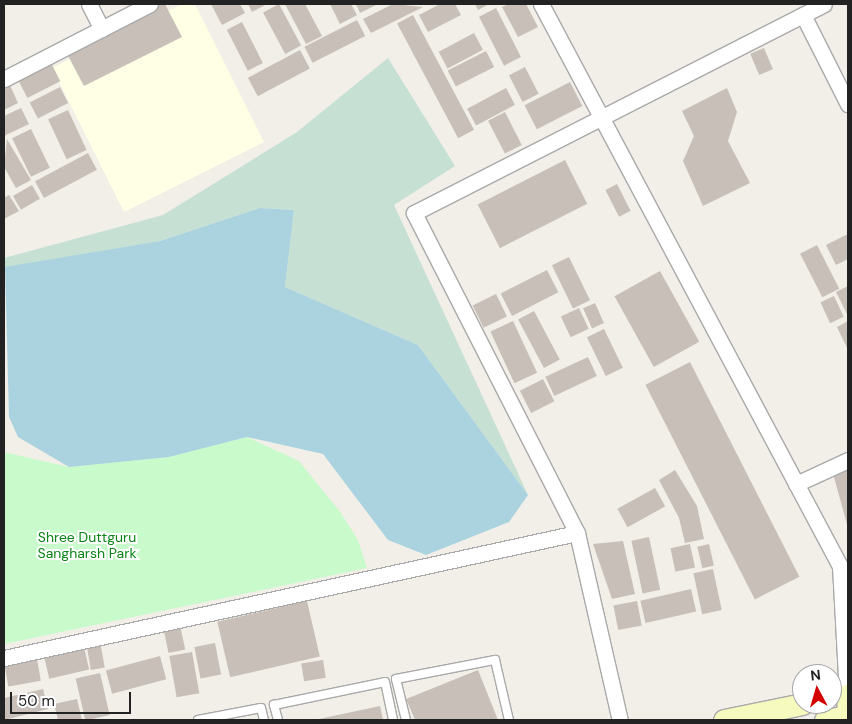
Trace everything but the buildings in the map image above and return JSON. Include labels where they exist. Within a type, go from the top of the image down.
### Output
[{"type":"street","points":[[90,4],[102,29]]},
{"type":"street","points":[[4,79],[150,4]]},
{"type":"street","points":[[541,4],[840,566],[842,664]]},
{"type":"street","points":[[620,720],[577,533],[414,212],[824,4]]},
{"type":"street","points":[[803,15],[848,104]]},
{"type":"street","points":[[796,484],[848,460]]},
{"type":"street","points":[[4,658],[577,533]]},
{"type":"street","points":[[824,720],[848,716],[842,696]]},
{"type":"street","points":[[724,720],[792,706]]},
{"type":"lane","points":[[406,720],[396,679],[495,660],[509,720]]},
{"type":"lane","points":[[278,720],[274,705],[385,682],[393,720]]},
{"type":"lane","points":[[198,720],[261,708],[264,720]]},
{"type":"shaded area","points":[[182,4],[195,4],[264,142],[124,212],[52,68]]},
{"type":"shaded area","points":[[388,58],[455,166],[394,205],[528,495],[418,345],[285,287],[294,210],[260,208],[160,241],[4,268],[4,258],[163,215],[297,132]]},
{"type":"green space","name":"Shree Duttguru Sangharsh Park","points":[[247,437],[299,461],[341,513],[358,540],[367,568],[4,644],[4,452],[69,467],[169,457]]},
{"type":"water","points":[[260,208],[294,210],[285,287],[418,345],[528,495],[509,522],[426,555],[388,540],[323,454],[247,437],[169,457],[69,467],[18,437],[9,417],[5,267],[160,241]]}]
